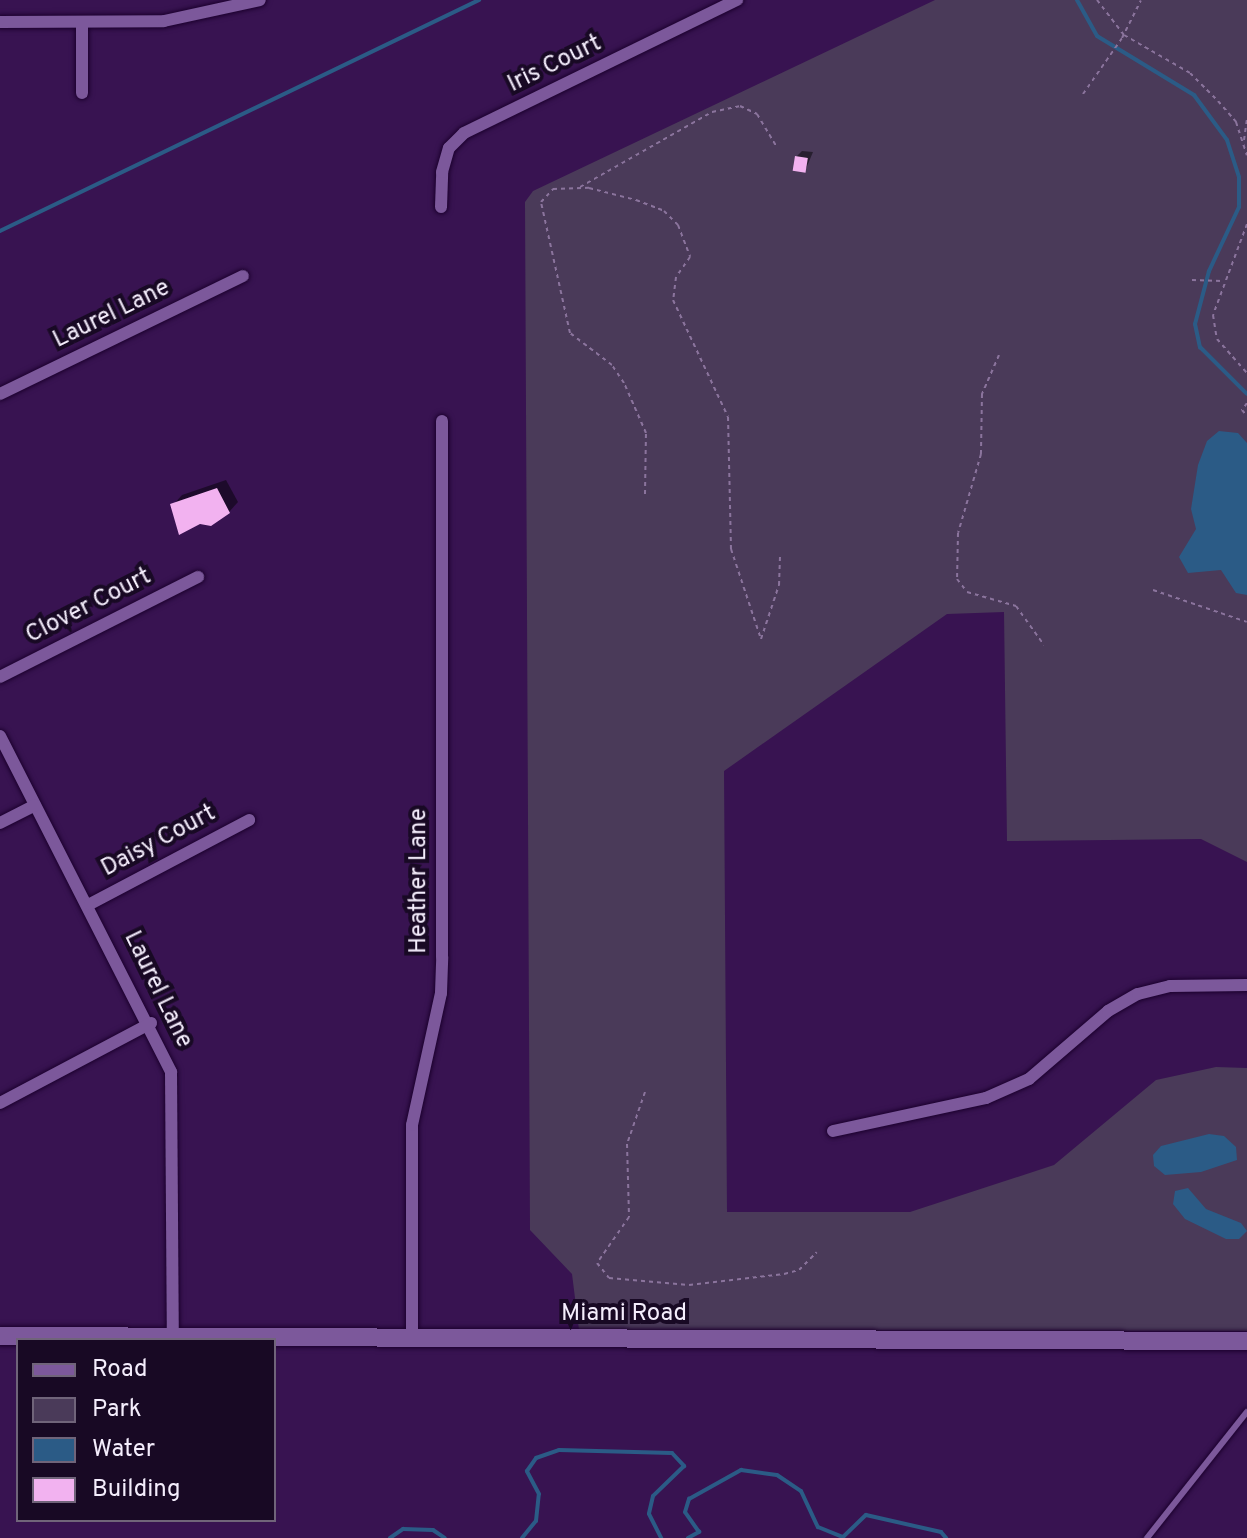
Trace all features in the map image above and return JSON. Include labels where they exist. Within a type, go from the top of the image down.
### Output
[{"type":"street","points":[[0,22],[82,24],[164,21],[260,0]]},
{"type":"street","name":"Iris Court","points":[[441,207],[442,172],[449,148],[464,133],[737,0]]},
{"type":"street","points":[[82,24],[82,93]]},
{"type":"street","name":"Laurel Lane","points":[[0,394],[243,276]]},
{"type":"street","name":"Heather Lane","points":[[412,1338],[412,1125],[441,993],[442,421]]},
{"type":"street","name":"Clover Court","points":[[0,677],[198,577]]},
{"type":"street","name":"Laurel Lane","points":[[0,736],[151,1023],[171,1072],[173,1337]]},
{"type":"street","points":[[0,823],[35,805]]},
{"type":"street","name":"Daisy Court","points":[[90,904],[249,820]]},
{"type":"street","points":[[833,1131],[986,1098],[1029,1079],[1108,1011],[1138,994],[1170,986],[1247,985]]},
{"type":"street","points":[[0,1103],[151,1023]]},
{"type":"street","name":"Miami Road","points":[[0,1336],[1247,1341]]},
{"type":"lane","points":[[1147,1538],[1247,1412]]},
{"type":"path","points":[[1097,0],[1123,37],[1190,73],[1236,122],[1247,155]]},
{"type":"path","points":[[1083,94],[1123,37],[1141,0]]},
{"type":"path","points":[[579,187],[712,112],[740,106],[757,114],[776,146]]},
{"type":"path","points":[[1244,141],[1247,118]]},
{"type":"path","points":[[645,494],[646,433],[612,365],[570,333],[541,202],[553,189],[579,187],[664,211],[688,242],[690,257],[676,277],[673,300],[728,417],[731,549],[761,639],[779,585],[780,555]]},
{"type":"path","points":[[1247,224],[1223,281],[1213,315],[1217,339],[1247,373]]},
{"type":"path","points":[[1192,280],[1223,281]]},
{"type":"path","points":[[999,355],[982,394],[981,454],[958,533],[957,579],[967,592],[1016,606],[1044,645]]},
{"type":"path","points":[[1247,403],[1242,410],[1247,416]]},
{"type":"path","points":[[1153,590],[1247,622]]},
{"type":"path","points":[[645,1092],[627,1144],[629,1217],[597,1263],[609,1278],[689,1285],[784,1274],[799,1270],[817,1252]]},
{"type":"green space","points":[[935,0],[1247,0],[1247,862],[1201,839],[1007,841],[1004,612],[947,614],[724,771],[727,1212],[910,1212],[1054,1165],[1156,1080],[1216,1067],[1247,1068],[1247,1331],[579,1330],[572,1274],[530,1230],[525,202],[533,191]]},
{"type":"water","points":[[1219,431],[1238,433],[1247,443],[1247,595],[1236,593],[1221,570],[1188,573],[1179,557],[1196,529],[1191,509],[1198,465],[1207,441]]},
{"type":"water","points":[[1209,1134],[1224,1136],[1236,1147],[1237,1160],[1201,1172],[1165,1175],[1154,1166],[1153,1155],[1161,1146]]},
{"type":"water","points":[[1188,1188],[1206,1209],[1241,1223],[1247,1231],[1239,1239],[1226,1239],[1185,1219],[1173,1204],[1175,1191]]},
{"type":"building","points":[[795,156],[808,158],[805,173],[793,171]]},
{"type":"building","points":[[217,488],[230,513],[211,526],[200,524],[179,535],[170,504]]},
{"type":"waterway","points":[[0,231],[479,0]]},
{"type":"waterway","points":[[1077,0],[1097,36],[1194,95],[1227,140],[1239,177],[1239,207],[1209,271],[1195,324],[1200,347],[1247,394]]},
{"type":"waterway","points":[[522,1538],[536,1521],[539,1494],[527,1471],[536,1458],[559,1450],[672,1453],[684,1466],[653,1496],[649,1514],[661,1538]]},
{"type":"waterway","points":[[688,1538],[699,1532],[685,1512],[689,1499],[741,1470],[777,1475],[801,1491],[818,1527],[843,1537],[866,1515],[941,1532],[946,1538]]},
{"type":"waterway","points":[[390,1538],[403,1529],[433,1530],[445,1538]]}]
